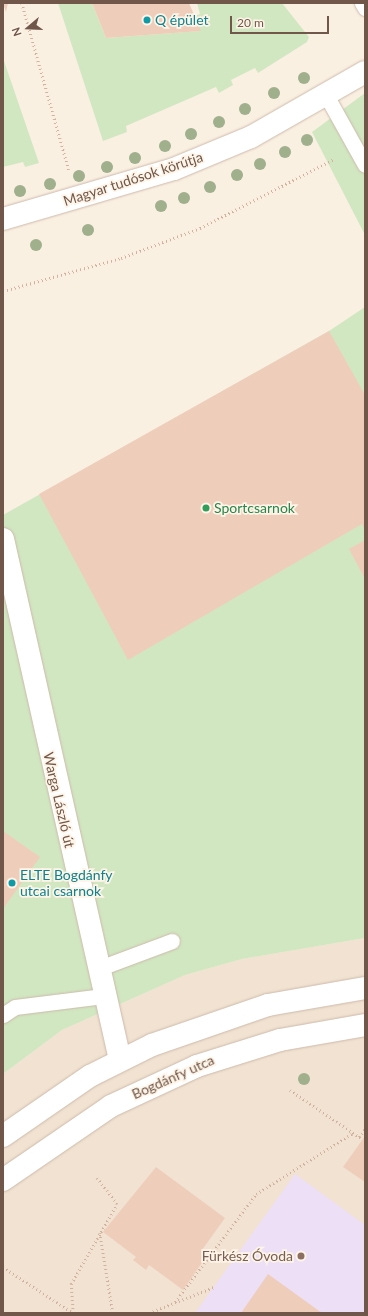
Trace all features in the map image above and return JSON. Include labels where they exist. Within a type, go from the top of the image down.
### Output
[{"type":"street","name":"Magyar tudósok körútja","points":[[3,219],[79,199],[174,169],[252,137],[365,72]]},
{"type":"street","name":"Warga László út","points":[[3,538],[103,996],[120,1060]]},
{"type":"street","points":[[3,1136],[69,1089],[120,1060],[181,1034],[268,1005],[365,988]]},
{"type":"street","name":"Bogdánfy utca","points":[[3,1180],[111,1106],[196,1066],[280,1040],[365,1025]]},
{"type":"lane","points":[[362,3],[365,8]]},
{"type":"lane","points":[[326,95],[365,165]]},
{"type":"lane","points":[[97,969],[172,941]]},
{"type":"lane","points":[[3,1015],[15,1007],[103,996]]},
{"type":"path","points":[[22,3],[79,199]]},
{"type":"path","points":[[3,291],[121,258],[200,228],[355,147]]},
{"type":"path","points":[[290,1090],[362,1139]]},
{"type":"path","points":[[359,1137],[365,1129]]},
{"type":"path","points":[[175,1302],[256,1194],[353,1133]]},
{"type":"path","points":[[73,1313],[70,1284],[117,1204],[97,1178]]},
{"type":"path","points":[[100,1233],[113,1313]]},
{"type":"path","points":[[3,1267],[73,1313]]},
{"type":"path","points":[[149,1313],[214,1286]]},
{"type":"shaded area","points":[[365,938],[365,1313],[3,1313],[3,1074],[62,1030],[185,975],[242,959]]},
{"type":"shaded area","name":"Fürkész Óvoda","points":[[295,1174],[365,1225],[365,1313],[195,1313]]},
{"type":"green space","points":[[58,3],[92,3],[106,38],[200,31],[195,16],[200,14],[197,3],[282,3],[309,37],[307,42],[258,73],[255,68],[231,80],[233,85],[219,93],[216,87],[126,126],[127,132],[103,141]]},
{"type":"green space","points":[[3,58],[39,163],[25,167],[23,162],[3,167]]},
{"type":"green space","points":[[365,93],[365,235],[312,132]]},
{"type":"green space","points":[[365,307],[365,938],[242,959],[185,975],[62,1030],[3,1074],[3,515],[329,331]]},
{"type":"building","points":[[3,3],[8,3],[6,12]]},
{"type":"building","name":"Q épület","points":[[92,3],[189,3],[201,31],[106,38]]},
{"type":"building","name":"Sportcsarnok","points":[[329,331],[365,395],[365,531],[362,524],[128,660],[39,494]]},
{"type":"building","points":[[365,540],[365,579],[349,549]]},
{"type":"building","name":"ELTE Bogdánfy utcai csarnok","points":[[3,831],[40,857],[3,909]]},
{"type":"building","points":[[365,1136],[365,1182],[343,1167]]},
{"type":"building","points":[[156,1167],[225,1218],[202,1250],[208,1254],[183,1290],[149,1265],[146,1270],[133,1260],[136,1257],[103,1232]]},
{"type":"building","points":[[268,1274],[322,1313],[241,1313]]},
{"type":"place","name":"Q épület","points":[[147,20]]},
{"type":"place","name":"Sportcsarnok","points":[[206,508]]},
{"type":"place","name":"ELTE Bogdánfy utcai csarnok","points":[[12,883]]},
{"type":"place","name":"Fürkész Óvoda","points":[[301,1256]]}]
